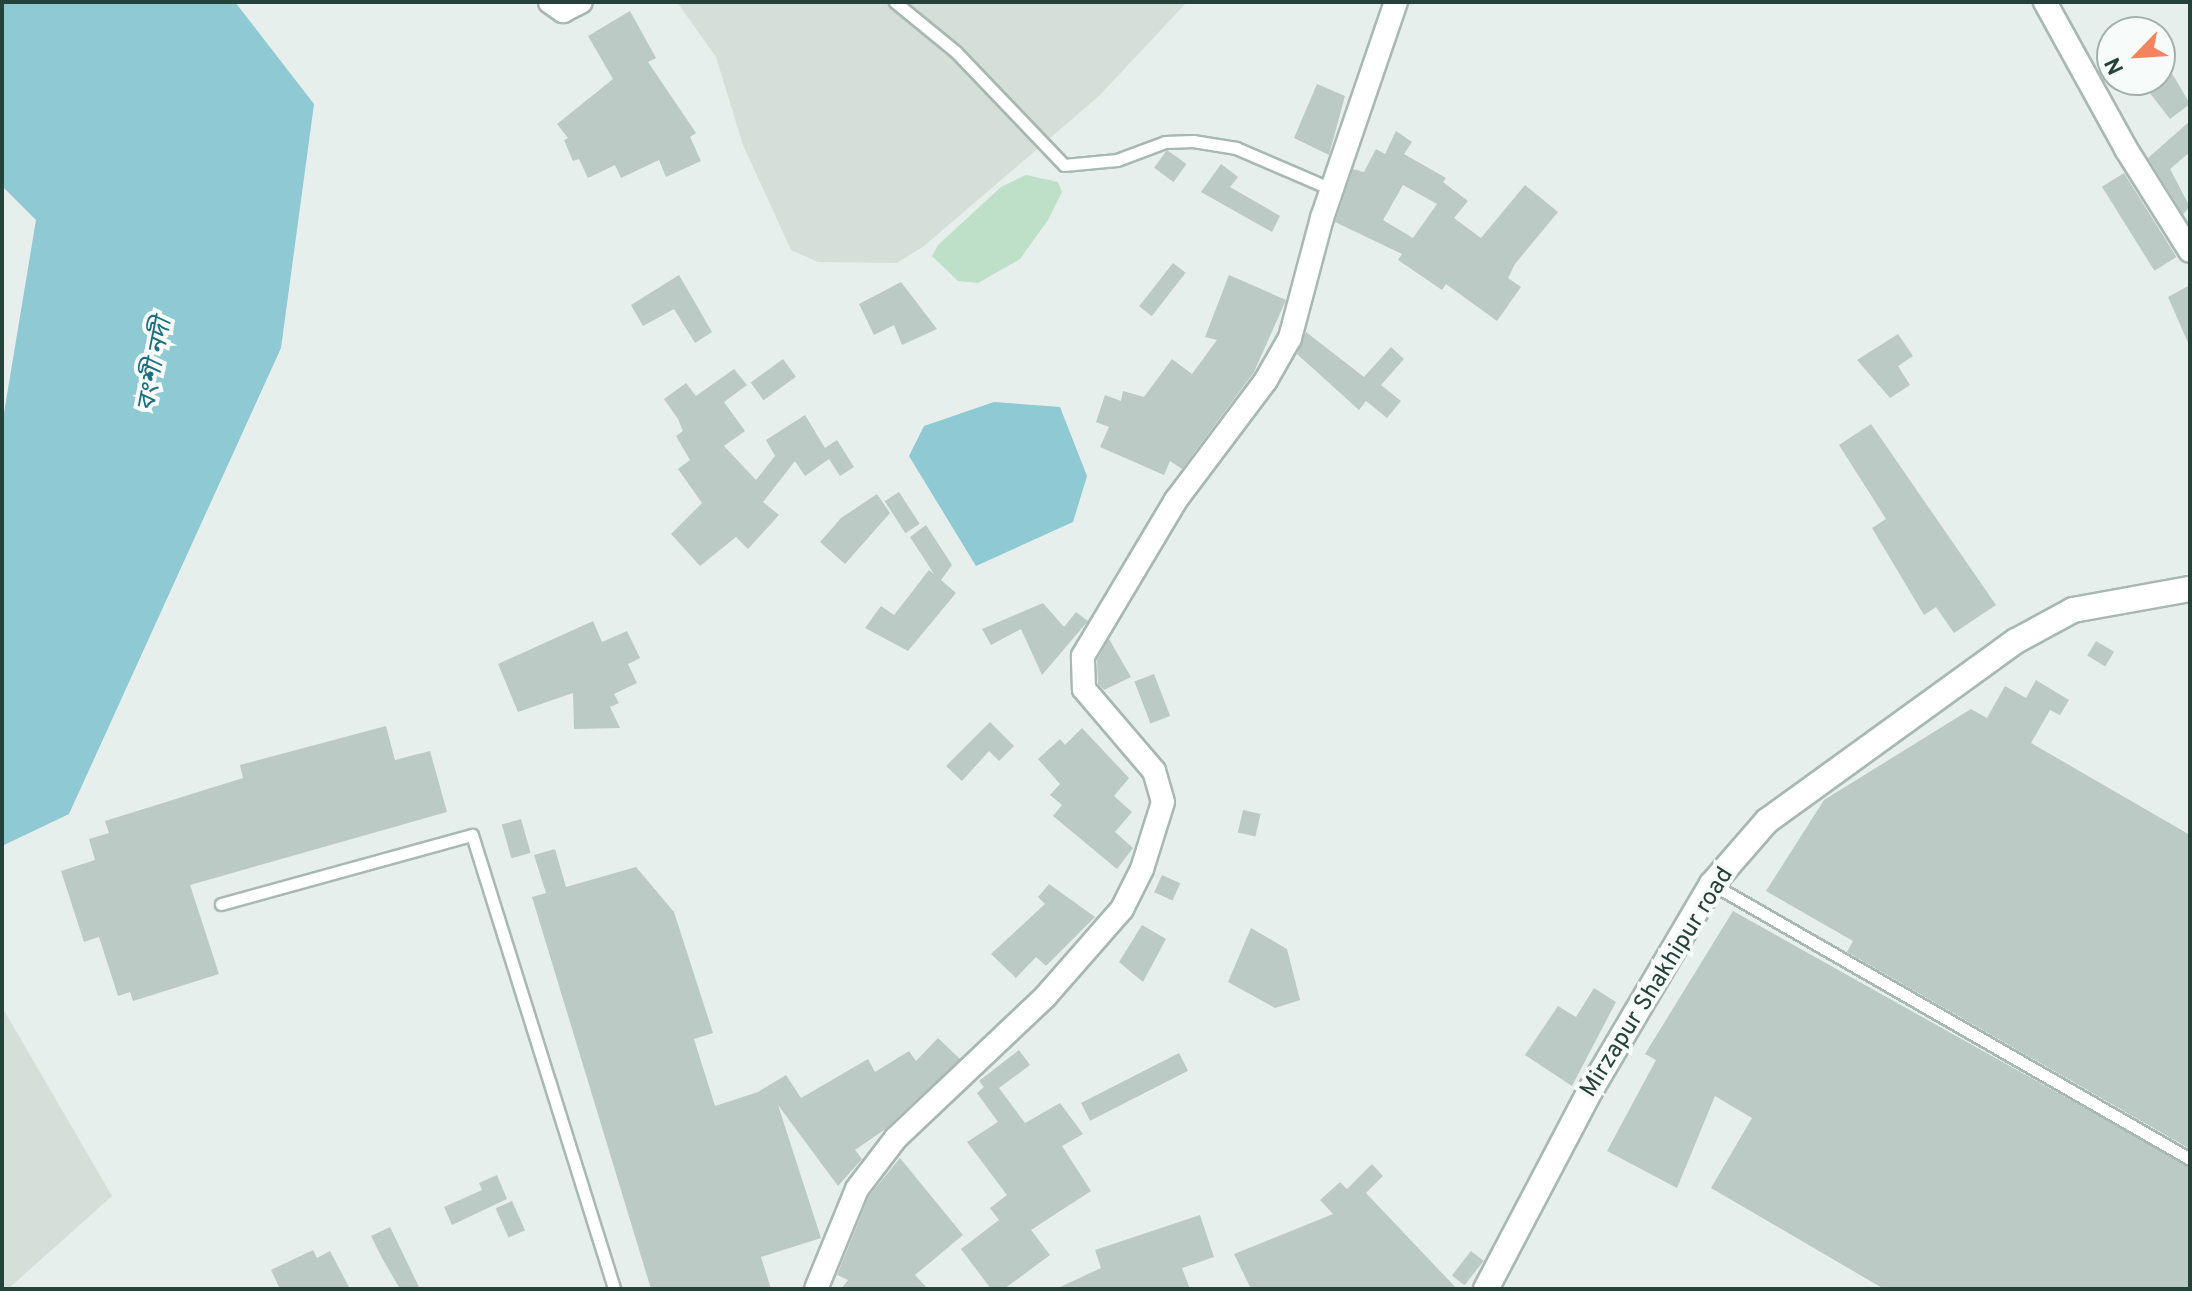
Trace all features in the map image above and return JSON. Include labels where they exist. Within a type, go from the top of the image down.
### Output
[{"type":"main road","name":"Mirzapur Shakhipur road","points":[[1486,1289],[1590,1091],[1712,884],[1767,821],[2016,641],[2073,610],[2190,589]]},
{"type":"street","points":[[550,2],[563,11],[581,2]]},
{"type":"street","points":[[816,1289],[857,1189],[896,1138],[1045,997],[1122,909],[1142,869],[1163,802],[1154,771],[1084,689],[1083,656],[1176,500],[1266,380],[1290,338],[1331,189],[1396,2]]},
{"type":"street","points":[[2045,2],[2126,149],[2190,251]]},
{"type":"lane","points":[[895,2],[956,52],[1064,165],[1117,160],[1165,142],[1193,141],[1236,148],[1331,189]]},
{"type":"lane","points":[[221,904],[472,835],[614,1289]]},
{"type":"lane","points":[[1712,884],[2190,1159]]},
{"type":"shaded area","points":[[677,2],[1187,2],[1099,96],[924,246],[897,263],[818,262],[791,250],[743,145],[716,57]]},
{"type":"shaded area","points":[[2,1007],[112,1196],[8,1289],[2,1289]]},
{"type":"green space","points":[[1026,175],[1058,182],[1062,192],[1048,220],[1020,259],[978,283],[958,281],[932,256],[938,245],[1001,187]]},
{"type":"water","name":"বংশী নদী","points":[[2,2],[235,2],[314,104],[281,348],[69,814],[2,846],[2,425],[36,220],[2,186]]},
{"type":"water","points":[[994,402],[1060,407],[1087,476],[1073,522],[976,566],[909,456],[924,426]]},
{"type":"building","points":[[630,11],[656,58],[648,62],[696,133],[690,137],[701,161],[666,177],[659,160],[621,178],[615,165],[588,178],[579,159],[573,161],[564,140],[568,138],[557,124],[613,79],[588,36]]},
{"type":"building","points":[[2176,80],[2190,104],[2170,119],[2152,96],[2176,96]]},
{"type":"building","points":[[1317,84],[1345,96],[1329,155],[1294,138]]},
{"type":"building","points":[[2190,121],[2190,152],[2170,169],[2190,207],[2183,214],[2148,158]]},
{"type":"building","points":[[1396,131],[1412,142],[1404,154],[1446,178],[1443,182],[1468,201],[1454,218],[1481,238],[1525,185],[1558,212],[1515,264],[1508,278],[1521,287],[1497,321],[1446,284],[1442,290],[1398,260],[1402,254],[1335,222],[1353,169],[1364,172],[1376,149],[1385,154]],"holes":[[[1403,185],[1437,204],[1413,238],[1383,220]]]},
{"type":"building","points":[[1167,150],[1186,164],[1173,182],[1154,168]]},
{"type":"building","points":[[1221,164],[1238,177],[1230,187],[1280,216],[1272,232],[1201,192]]},
{"type":"building","points":[[2124,173],[2176,257],[2154,271],[2102,187]]},
{"type":"building","points":[[1173,263],[1186,273],[1152,316],[1139,306]]},
{"type":"building","points":[[679,275],[712,332],[695,343],[674,309],[643,326],[631,305]]},
{"type":"building","points":[[1229,275],[1286,300],[1254,372],[1182,469],[1170,461],[1164,475],[1100,447],[1109,427],[1096,422],[1105,395],[1121,401],[1123,391],[1144,397],[1172,359],[1192,374],[1217,340],[1205,337]]},
{"type":"building","points":[[901,282],[937,329],[902,345],[894,325],[874,335],[859,304]]},
{"type":"building","points":[[2190,285],[2190,347],[2168,297]]},
{"type":"building","points":[[1306,332],[1364,377],[1391,347],[1404,359],[1381,385],[1401,401],[1387,418],[1366,401],[1359,410],[1297,354]]},
{"type":"building","points":[[1898,334],[1913,356],[1898,366],[1910,385],[1890,398],[1857,360]]},
{"type":"building","points":[[783,359],[796,377],[764,400],[751,383]]},
{"type":"building","points":[[734,369],[747,385],[724,402],[745,431],[724,446],[756,480],[775,456],[766,440],[805,415],[825,448],[837,440],[854,467],[840,476],[829,459],[805,476],[795,461],[763,502],[779,515],[748,549],[736,537],[700,566],[671,534],[702,503],[678,469],[690,460],[676,436],[683,431],[678,419],[664,399],[686,383],[696,396]]},
{"type":"building","points":[[1871,424],[1996,605],[1954,633],[1936,607],[1924,615],[1872,528],[1886,519],[1839,445]]},
{"type":"building","points":[[899,492],[920,524],[905,533],[885,501]]},
{"type":"building","points":[[877,494],[890,513],[845,564],[820,542],[841,518]]},
{"type":"building","points":[[926,525],[952,565],[941,580],[956,593],[908,651],[865,628],[881,606],[894,615],[929,570],[934,574],[910,537]]},
{"type":"building","points":[[1043,603],[1064,627],[1076,612],[1088,621],[1042,675],[1021,629],[991,645],[982,629]]},
{"type":"building","points":[[593,621],[602,642],[627,631],[640,658],[628,664],[637,683],[614,694],[619,703],[610,707],[620,728],[574,729],[573,693],[518,712],[498,664]]},
{"type":"building","points":[[1109,639],[1131,677],[1104,690],[1098,684],[1097,660]]},
{"type":"building","points":[[2096,641],[2114,652],[2105,666],[2087,656]]},
{"type":"building","points":[[1154,674],[1170,716],[1151,724],[1134,682]]},
{"type":"building","points":[[2036,680],[2069,700],[2060,715],[2050,710],[2031,743],[2190,835],[2190,1149],[1847,952],[1853,941],[1766,891],[1824,800],[1971,709],[1987,718],[2005,686],[2026,698]]},
{"type":"building","points":[[990,722],[1014,746],[999,761],[989,751],[962,781],[946,766]]},
{"type":"building","points":[[386,726],[395,760],[430,751],[447,812],[190,885],[219,974],[133,1001],[130,992],[118,996],[99,937],[84,942],[61,871],[95,860],[89,839],[109,833],[105,821],[243,778],[240,765]]},
{"type":"building","points":[[1082,728],[1129,778],[1114,796],[1132,812],[1115,832],[1133,848],[1117,869],[1053,816],[1062,805],[1050,795],[1060,784],[1038,759],[1060,739],[1065,745]]},
{"type":"building","points":[[1243,810],[1261,814],[1255,836],[1238,832]]},
{"type":"building","points":[[521,819],[531,853],[511,858],[502,825]]},
{"type":"building","points":[[555,849],[566,887],[636,867],[674,912],[713,1033],[694,1039],[715,1106],[758,1092],[786,1075],[801,1098],[868,1059],[875,1072],[909,1051],[916,1061],[938,1038],[960,1059],[884,1130],[855,1150],[862,1159],[838,1186],[778,1105],[821,1238],[761,1257],[771,1289],[651,1289],[532,897],[546,893],[534,855]]},
{"type":"building","points":[[1162,875],[1180,883],[1173,900],[1154,892]]},
{"type":"building","points":[[1049,884],[1095,917],[1046,966],[1036,957],[1016,978],[991,954],[1045,904],[1038,897]]},
{"type":"building","points":[[1733,911],[2190,1167],[2190,1289],[1884,1289],[1711,1188],[1752,1118],[1715,1096],[1677,1188],[1607,1151],[1656,1060],[1645,1054]]},
{"type":"building","points":[[1142,925],[1166,939],[1143,982],[1119,962]]},
{"type":"building","points":[[1251,928],[1287,949],[1300,1000],[1275,1008],[1228,982]]},
{"type":"building","points":[[1594,988],[1616,1002],[1572,1086],[1525,1055],[1558,1006],[1576,1017]]},
{"type":"building","points":[[1019,1050],[1030,1065],[999,1088],[1025,1123],[1060,1103],[1083,1134],[1062,1146],[1091,1191],[1031,1230],[1050,1255],[1004,1289],[991,1289],[961,1249],[999,1220],[990,1208],[1007,1195],[967,1142],[998,1122],[977,1093],[984,1087],[979,1081]]},
{"type":"building","points":[[1179,1053],[1188,1071],[1090,1121],[1081,1103]]},
{"type":"building","points":[[900,1158],[963,1235],[915,1275],[928,1289],[841,1289],[848,1280],[837,1275],[869,1196]]},
{"type":"building","points":[[1372,1164],[1383,1176],[1366,1193],[1457,1289],[1251,1289],[1234,1254],[1333,1214],[1320,1200],[1340,1182],[1347,1189]]},
{"type":"building","points":[[497,1175],[507,1199],[452,1225],[444,1207],[482,1190],[479,1183]]},
{"type":"building","points":[[512,1201],[525,1230],[509,1238],[496,1208]]},
{"type":"building","points":[[1200,1215],[1214,1257],[1182,1268],[1190,1289],[1056,1289],[1101,1268],[1095,1250]]},
{"type":"building","points":[[390,1227],[420,1289],[400,1289],[371,1236]]},
{"type":"building","points":[[313,1250],[317,1258],[330,1251],[350,1289],[280,1289],[271,1270]]},
{"type":"building","points":[[1471,1251],[1484,1261],[1465,1285],[1452,1275]]}]
